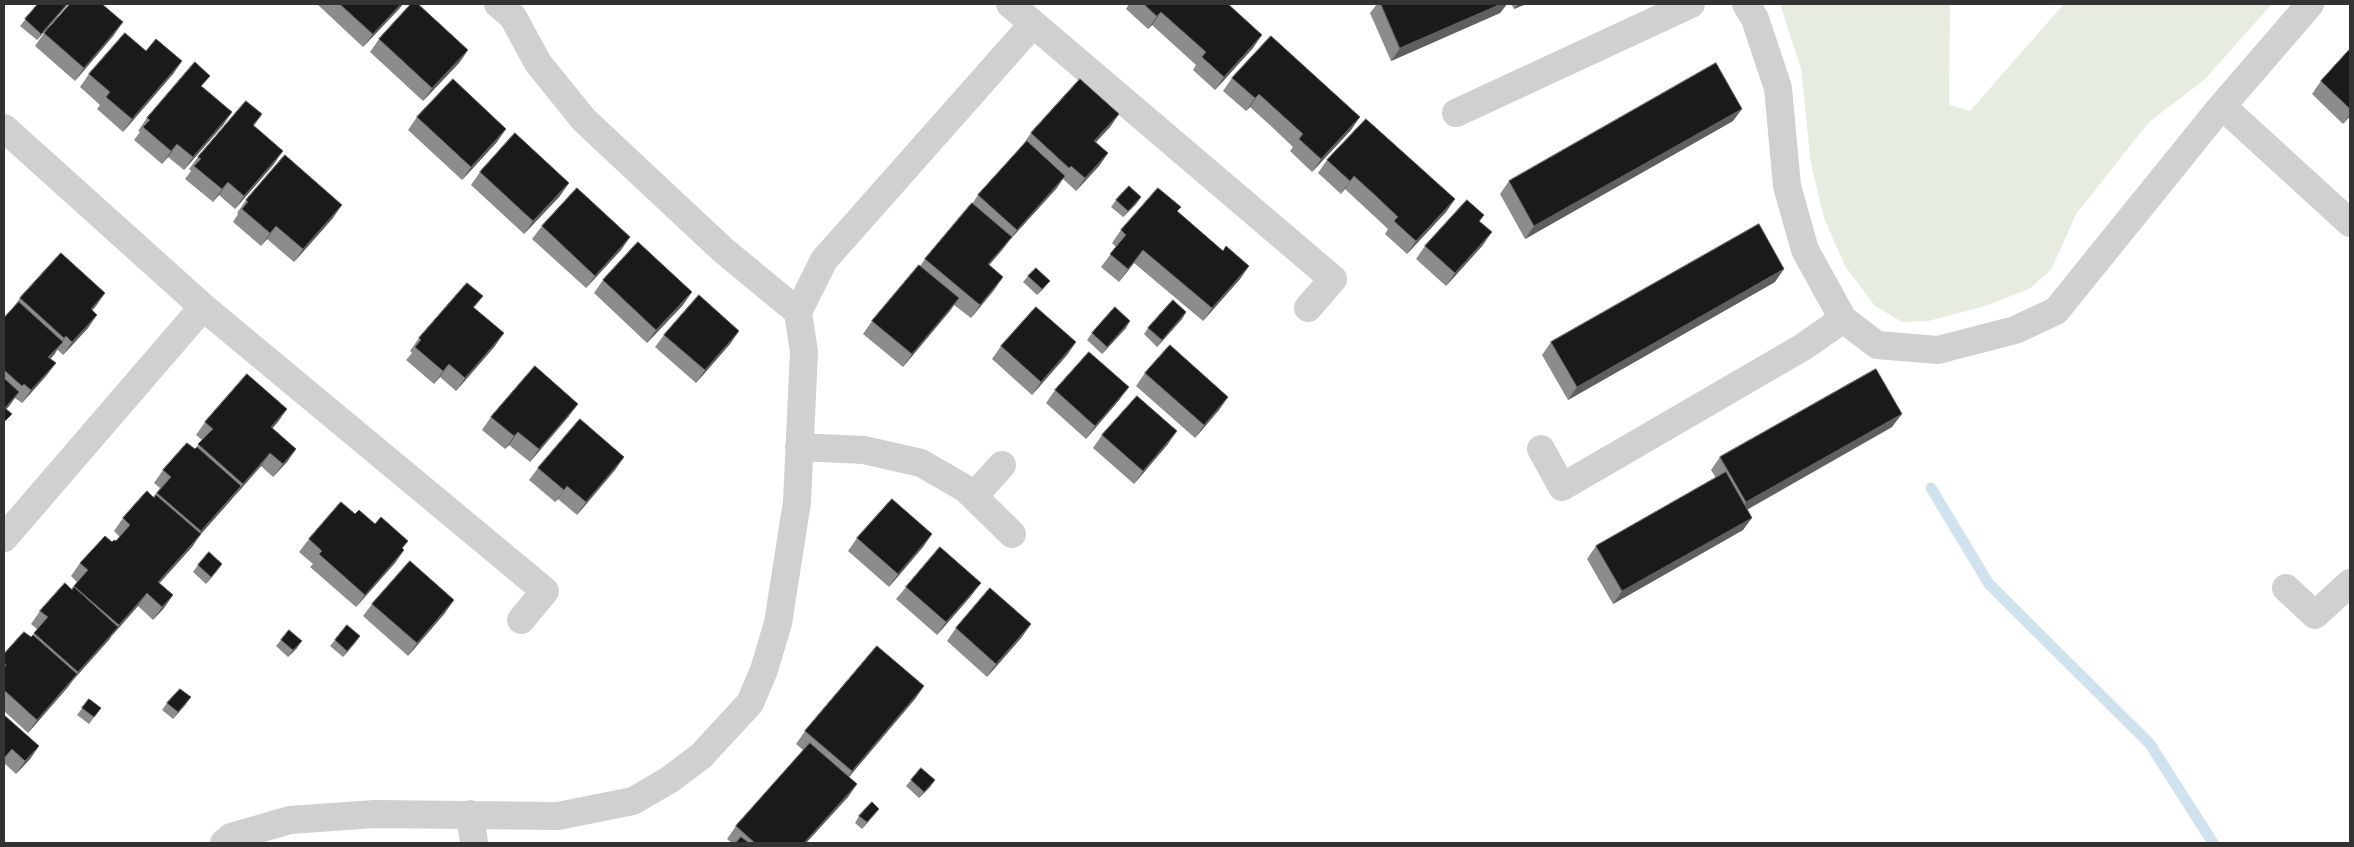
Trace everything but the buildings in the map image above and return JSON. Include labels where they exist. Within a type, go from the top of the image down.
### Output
[{"type":"street","points":[[1010,4],[1333,279],[1308,308]]},
{"type":"street","points":[[1456,113],[1691,4]]},
{"type":"street","points":[[1746,4],[1755,19],[1778,88],[1788,186],[1805,250],[1842,318],[1877,345],[1938,350],[2015,330],[2056,310],[2222,106],[2310,4]]},
{"type":"street","points":[[511,8],[538,64],[584,120],[723,250],[798,312]]},
{"type":"street","points":[[224,843],[231,837],[290,820],[376,814],[558,816],[632,801],[669,780],[701,756],[750,703],[764,670],[778,623],[797,502],[804,352],[798,312],[824,260],[1033,24]]},
{"type":"street","points":[[2222,106],[2350,223]]},
{"type":"street","points":[[4,128],[203,307],[545,591],[520,620]]},
{"type":"street","points":[[4,538],[203,307]]},
{"type":"street","points":[[1541,450],[1562,487],[1803,347],[1842,318]]},
{"type":"street","points":[[800,447],[864,450],[921,463],[966,489],[1012,534]]},
{"type":"street","points":[[974,496],[1002,466]]},
{"type":"street","points":[[2286,588],[2315,615],[2350,583]]},
{"type":"street","points":[[470,814],[474,843]]},
{"type":"shaded area","points":[[1780,4],[1950,4],[1949,105],[1970,111],[2064,4],[2272,4],[2204,80],[2149,122],[2076,214],[2051,270],[2029,289],[1985,306],[1928,321],[1902,322],[1875,306],[1845,266],[1824,218],[1811,164],[1801,69]]},
{"type":"waterway","points":[[1931,488],[1989,584],[2150,744],[2213,843]]}]
